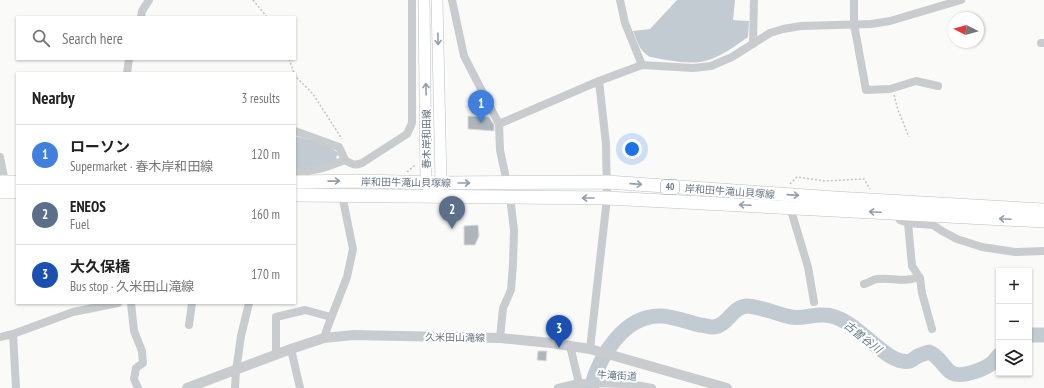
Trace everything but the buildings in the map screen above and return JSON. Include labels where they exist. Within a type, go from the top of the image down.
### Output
[{"type":"main road","name":"春木岸和田線","points":[[424,0],[426,182],[433,197]]},
{"type":"main road","name":"春木岸和田線","points":[[437,0],[441,183]]},
{"type":"main road","name":"岸和田牛滝山貝塚線","points":[[296,182],[607,182],[878,201],[1044,210]]},
{"type":"main road","points":[[433,197],[441,183]]},
{"type":"main road","points":[[6,185],[16,191]]},
{"type":"main road","name":"岸和田牛滝山貝塚線","points":[[296,195],[607,198],[1044,221]]},
{"type":"street","points":[[141,16],[142,11],[149,0]]},
{"type":"street","points":[[296,131],[339,147],[345,160],[352,165],[362,163],[407,134],[412,123],[412,0]]},
{"type":"street","points":[[452,0],[464,56],[499,124],[500,150],[507,183]]},
{"type":"street","points":[[620,0],[625,23],[642,65]]},
{"type":"street","points":[[753,44],[754,0]]},
{"type":"street","points":[[854,0],[854,24],[866,90],[892,87],[916,81],[938,86]]},
{"type":"street","points":[[499,124],[599,81],[642,65],[693,68],[711,66],[732,57],[770,34],[783,28],[890,22],[961,0]]},
{"type":"street","points":[[127,72],[129,60]]},
{"type":"street","points":[[594,351],[607,198],[606,144],[599,81]]},
{"type":"street","points":[[0,157],[6,185]]},
{"type":"street","points":[[296,172],[319,170],[345,160]]},
{"type":"street","points":[[358,165],[360,181]]},
{"type":"street","points":[[324,338],[347,277],[353,249],[342,195]]},
{"type":"street","points":[[500,338],[503,308],[511,290],[513,264],[514,230],[510,197]]},
{"type":"street","points":[[790,207],[808,266],[814,302]]},
{"type":"street","points":[[896,213],[900,220],[908,223],[933,225],[957,239],[982,247],[1015,252],[1044,251]]},
{"type":"street","points":[[908,223],[912,266],[919,277],[932,329]]},
{"type":"street","points":[[864,284],[882,279],[911,280],[919,277]]},
{"type":"street","points":[[0,337],[13,334],[73,312],[113,304]]},
{"type":"street","points":[[131,304],[134,331],[142,351],[143,363],[136,368],[134,379],[138,388]]},
{"type":"street","points":[[189,325],[192,304]]},
{"type":"street","points":[[235,388],[241,336],[249,304]]},
{"type":"street","points":[[276,355],[276,317],[305,310],[331,317]]},
{"type":"street","points":[[13,334],[16,388]]},
{"type":"street","name":"久米田山滝線","points":[[187,388],[324,338],[353,335],[500,338],[570,346],[594,351],[727,388]]},
{"type":"street","points":[[570,346],[579,384]]},
{"type":"street","points":[[291,349],[300,388]]},
{"type":"street","name":"牛滝街道","points":[[558,388],[593,383],[630,384],[652,388]]},
{"type":"path","points":[[253,0],[266,16]]},
{"type":"path","points":[[289,60],[294,72]]},
{"type":"path","points":[[296,76],[313,94],[342,140]]},
{"type":"path","points":[[892,87],[898,110],[909,136]]},
{"type":"path","points":[[781,194],[797,177],[825,181],[864,180],[878,201]]},
{"type":"shaded area","points":[[677,0],[735,0],[733,20],[749,21],[748,37],[722,54],[705,61],[670,61],[650,57],[641,49],[633,31],[650,29]]},
{"type":"shaded area","points":[[296,136],[318,142],[330,147],[339,154],[336,157],[337,160],[315,168],[296,169]]},
{"type":"waterway","name":"古曽谷川","points":[[591,388],[600,363],[607,351],[615,340],[636,322],[648,317],[662,316],[712,327],[722,324],[737,310],[747,306],[757,307],[791,317],[820,315],[836,317],[859,331],[880,349],[900,361],[910,361],[929,352],[933,354],[949,371],[956,374],[961,375],[972,373],[992,363],[996,358]]},
{"type":"waterway","name":"古曽谷川","points":[[1032,335],[1044,335]]},
{"type":"place","name":"ローソン","points":[[481,123]]},
{"type":"place","name":"ENEOS","points":[[452,229]]},
{"type":"place","name":"大久保橋","points":[[559,348]]}]
